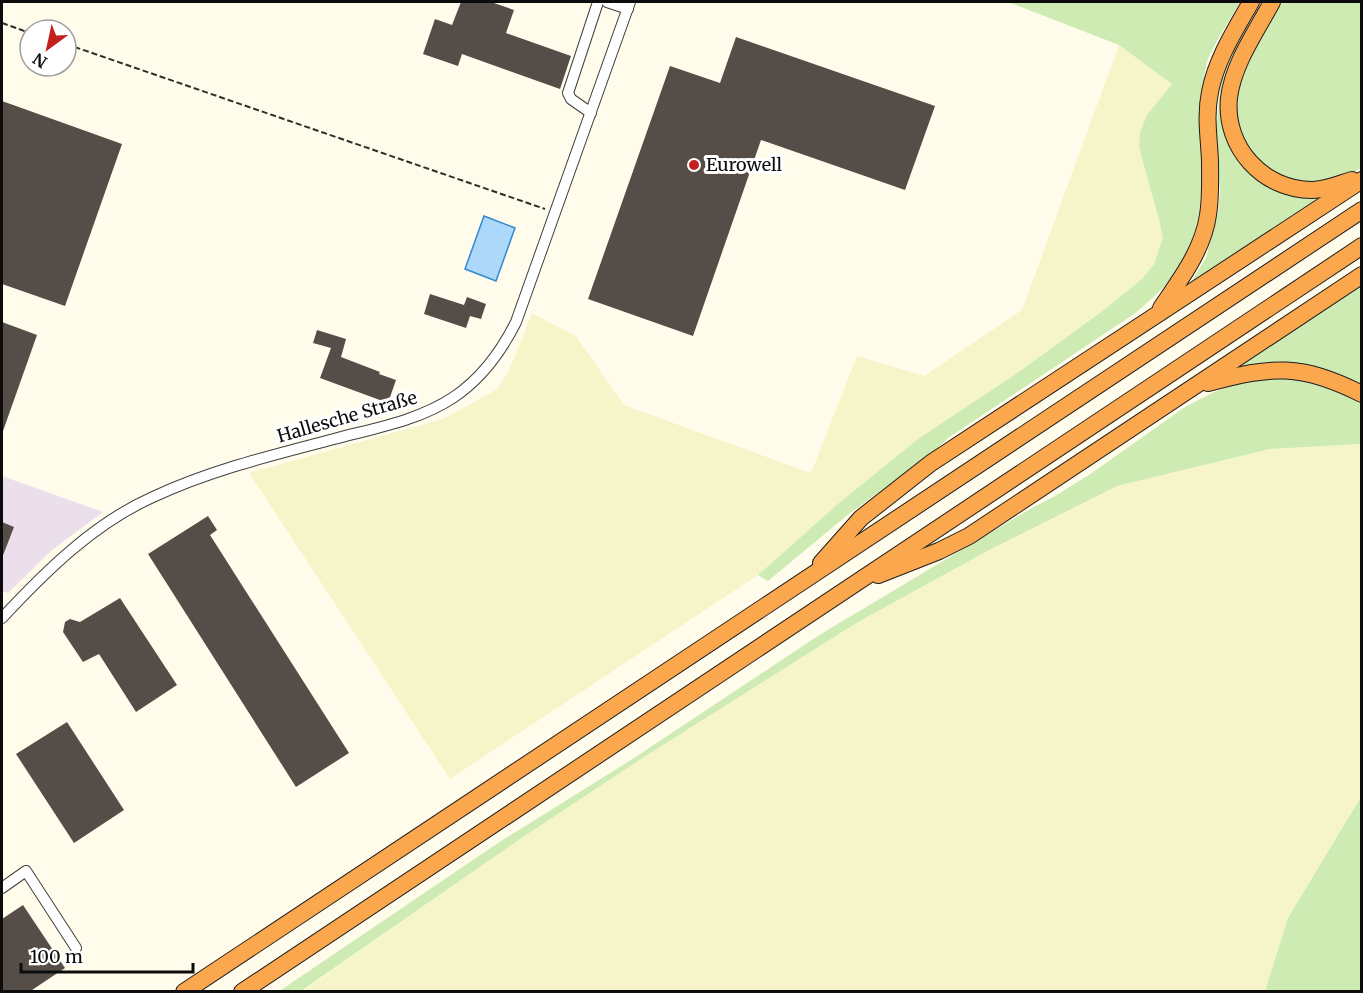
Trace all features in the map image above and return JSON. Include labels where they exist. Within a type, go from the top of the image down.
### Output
[{"type":"highway","points":[[1155,316],[1189,264],[1205,230],[1210,198],[1207,135],[1210,92],[1221,57],[1251,2]]},
{"type":"highway","points":[[1272,2],[1237,68],[1232,85],[1229,115],[1237,144],[1259,172],[1290,187],[1324,189],[1362,178]]},
{"type":"highway","points":[[804,582],[861,518],[931,463],[1362,178]]},
{"type":"highway","points":[[184,992],[1362,210]]},
{"type":"highway","points":[[242,992],[1362,246]]},
{"type":"highway","points":[[849,586],[939,551],[969,536],[1362,275]]},
{"type":"highway","points":[[1195,386],[1248,372],[1284,369],[1313,374],[1362,394]]},
{"type":"street","points":[[591,113],[572,99],[568,93],[598,2]]},
{"type":"street","points":[[607,2],[629,5]]},
{"type":"street","name":"Hallesche Straße","points":[[2,618],[63,558],[108,523],[150,498],[220,470],[418,416],[456,396],[483,373],[501,351],[510,334],[556,213],[629,5]]},
{"type":"street","points":[[2,888],[26,871],[76,948]]},
{"type":"path","points":[[2,23],[18,29]]},
{"type":"path","points":[[78,48],[556,213]]},
{"type":"shaded area","points":[[2,476],[103,512],[52,550],[8,593],[2,591]]},
{"type":"green space","points":[[1008,2],[1240,2],[1216,43],[1206,66],[1200,106],[1201,177],[1198,219],[1184,260],[1171,279],[1134,314],[948,438],[929,456],[850,513],[768,581],[758,575],[839,503],[918,439],[1016,374],[1104,310],[1143,278],[1154,264],[1163,238],[1139,147],[1140,133],[1147,115],[1172,84],[1119,45]]},
{"type":"green space","points":[[1262,2],[1265,2],[1238,52],[1234,152],[1244,168],[1269,188],[1302,197],[1326,196],[1189,285],[1206,258],[1218,213],[1220,191],[1216,129],[1221,82],[1233,53]]},
{"type":"green space","points":[[1282,2],[1361,2],[1361,168],[1320,184],[1289,181],[1275,175],[1252,155],[1239,128],[1236,97],[1242,74]]},
{"type":"green space","points":[[1119,45],[1172,84],[1147,115],[1163,238],[1154,264],[1143,278],[1104,310],[1016,374],[918,439],[839,503],[758,575],[450,779],[249,473],[443,419],[496,390],[509,371],[532,313],[576,336],[624,405],[811,473],[857,356],[924,376],[1022,310]]},
{"type":"green space","points":[[1361,283],[1361,387],[1263,363],[1231,368]]},
{"type":"green space","points":[[1280,377],[1317,383],[1361,402],[1361,444],[1270,449],[1117,486],[991,549],[858,622],[644,757],[520,839],[301,991],[278,992],[501,841],[631,760],[821,634],[1089,475],[1185,407],[1236,383]]},
{"type":"green space","points":[[1361,444],[1361,797],[1288,918],[1265,991],[301,992],[520,839],[644,757],[858,622],[991,549],[1117,486],[1270,449]]},
{"type":"green space","points":[[1361,797],[1361,991],[1265,991],[1288,918]]},
{"type":"water","points":[[484,216],[515,228],[496,281],[465,269]]},
{"type":"building","points":[[461,2],[491,2],[514,10],[506,33],[571,56],[560,89],[462,54],[458,66],[423,54],[435,19],[452,25]]},
{"type":"building","name":"Eurowell","points":[[736,37],[935,106],[905,190],[761,140],[693,336],[588,299],[670,66],[720,83]]},
{"type":"building","points":[[2,101],[122,144],[65,306],[2,284]]},
{"type":"building","points":[[430,294],[464,305],[467,297],[486,304],[481,319],[470,316],[466,328],[424,314]]},
{"type":"building","points":[[2,322],[37,335],[3,431],[2,431]]},
{"type":"building","points":[[317,330],[346,339],[341,357],[396,380],[388,403],[320,378],[331,348],[313,343]]},
{"type":"building","points":[[208,516],[217,530],[210,535],[349,753],[296,787],[148,554]]},
{"type":"building","points":[[2,522],[14,527],[2,558]]},
{"type":"building","points":[[120,598],[177,685],[136,712],[99,654],[83,662],[63,632],[65,622],[70,619],[80,622]]},
{"type":"building","points":[[67,722],[124,810],[74,843],[16,754]]},
{"type":"building","points":[[23,905],[65,968],[29,992],[2,992],[2,919]]},
{"type":"place","name":"Eurowell","points":[[694,165]]}]
